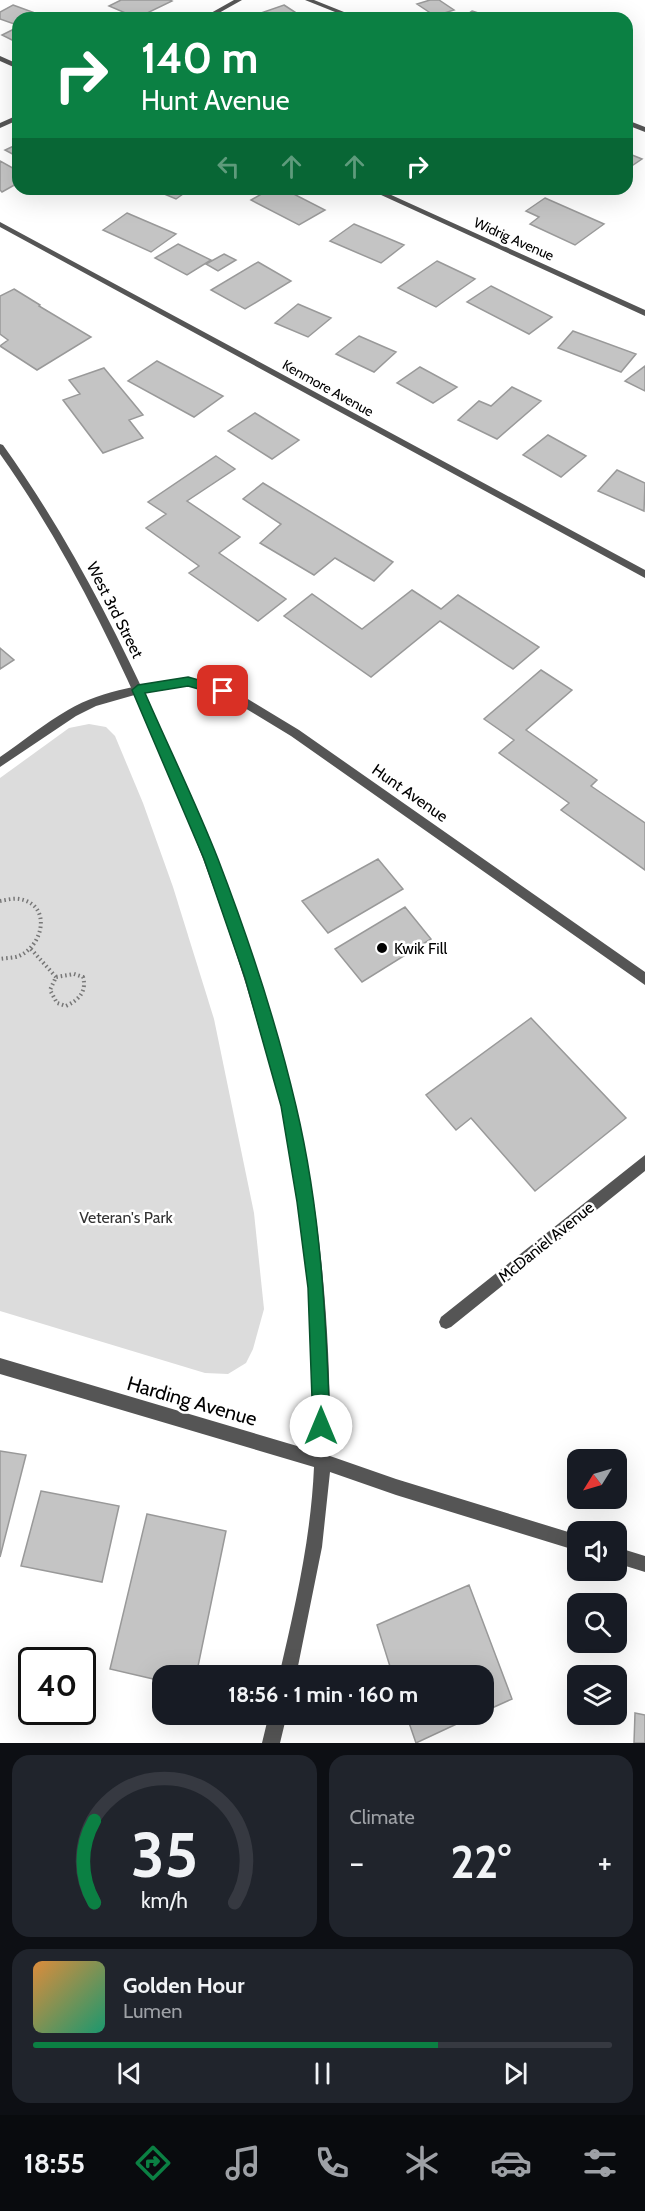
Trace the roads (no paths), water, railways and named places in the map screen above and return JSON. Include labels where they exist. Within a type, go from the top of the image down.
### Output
[{"type":"street","points":[[216,12],[239,0]]},
{"type":"street","points":[[308,0],[340,12]]},
{"type":"street","name":"Widrig Avenue","points":[[385,195],[645,313]]},
{"type":"street","name":"Kenmore Avenue","points":[[0,224],[645,574]]},
{"type":"street","name":"West 3rd Street","points":[[0,447],[21,475],[58,536],[138,690],[211,859],[252,978],[289,1106],[305,1202],[316,1288],[322,1401],[321,1461]]},
{"type":"street","name":"Hunt Avenue","points":[[0,763],[72,713],[93,703],[138,690],[188,681],[211,686],[234,696],[295,733],[645,979]]},
{"type":"street","name":"McDaniel Avenue","points":[[446,1322],[645,1162]]},
{"type":"street","name":"Harding Avenue","points":[[0,1366],[321,1461],[396,1487],[567,1540]]},
{"type":"street","points":[[290,1665],[318,1526],[321,1461]]},
{"type":"street","points":[[627,1558],[645,1564]]},
{"type":"street","points":[[271,1743],[275,1725]]},
{"type":"place","name":"Kwik Fill","points":[[382,948]]},
{"type":"park label","name":"Veteran's Park","points":[[126,1217]]}]
